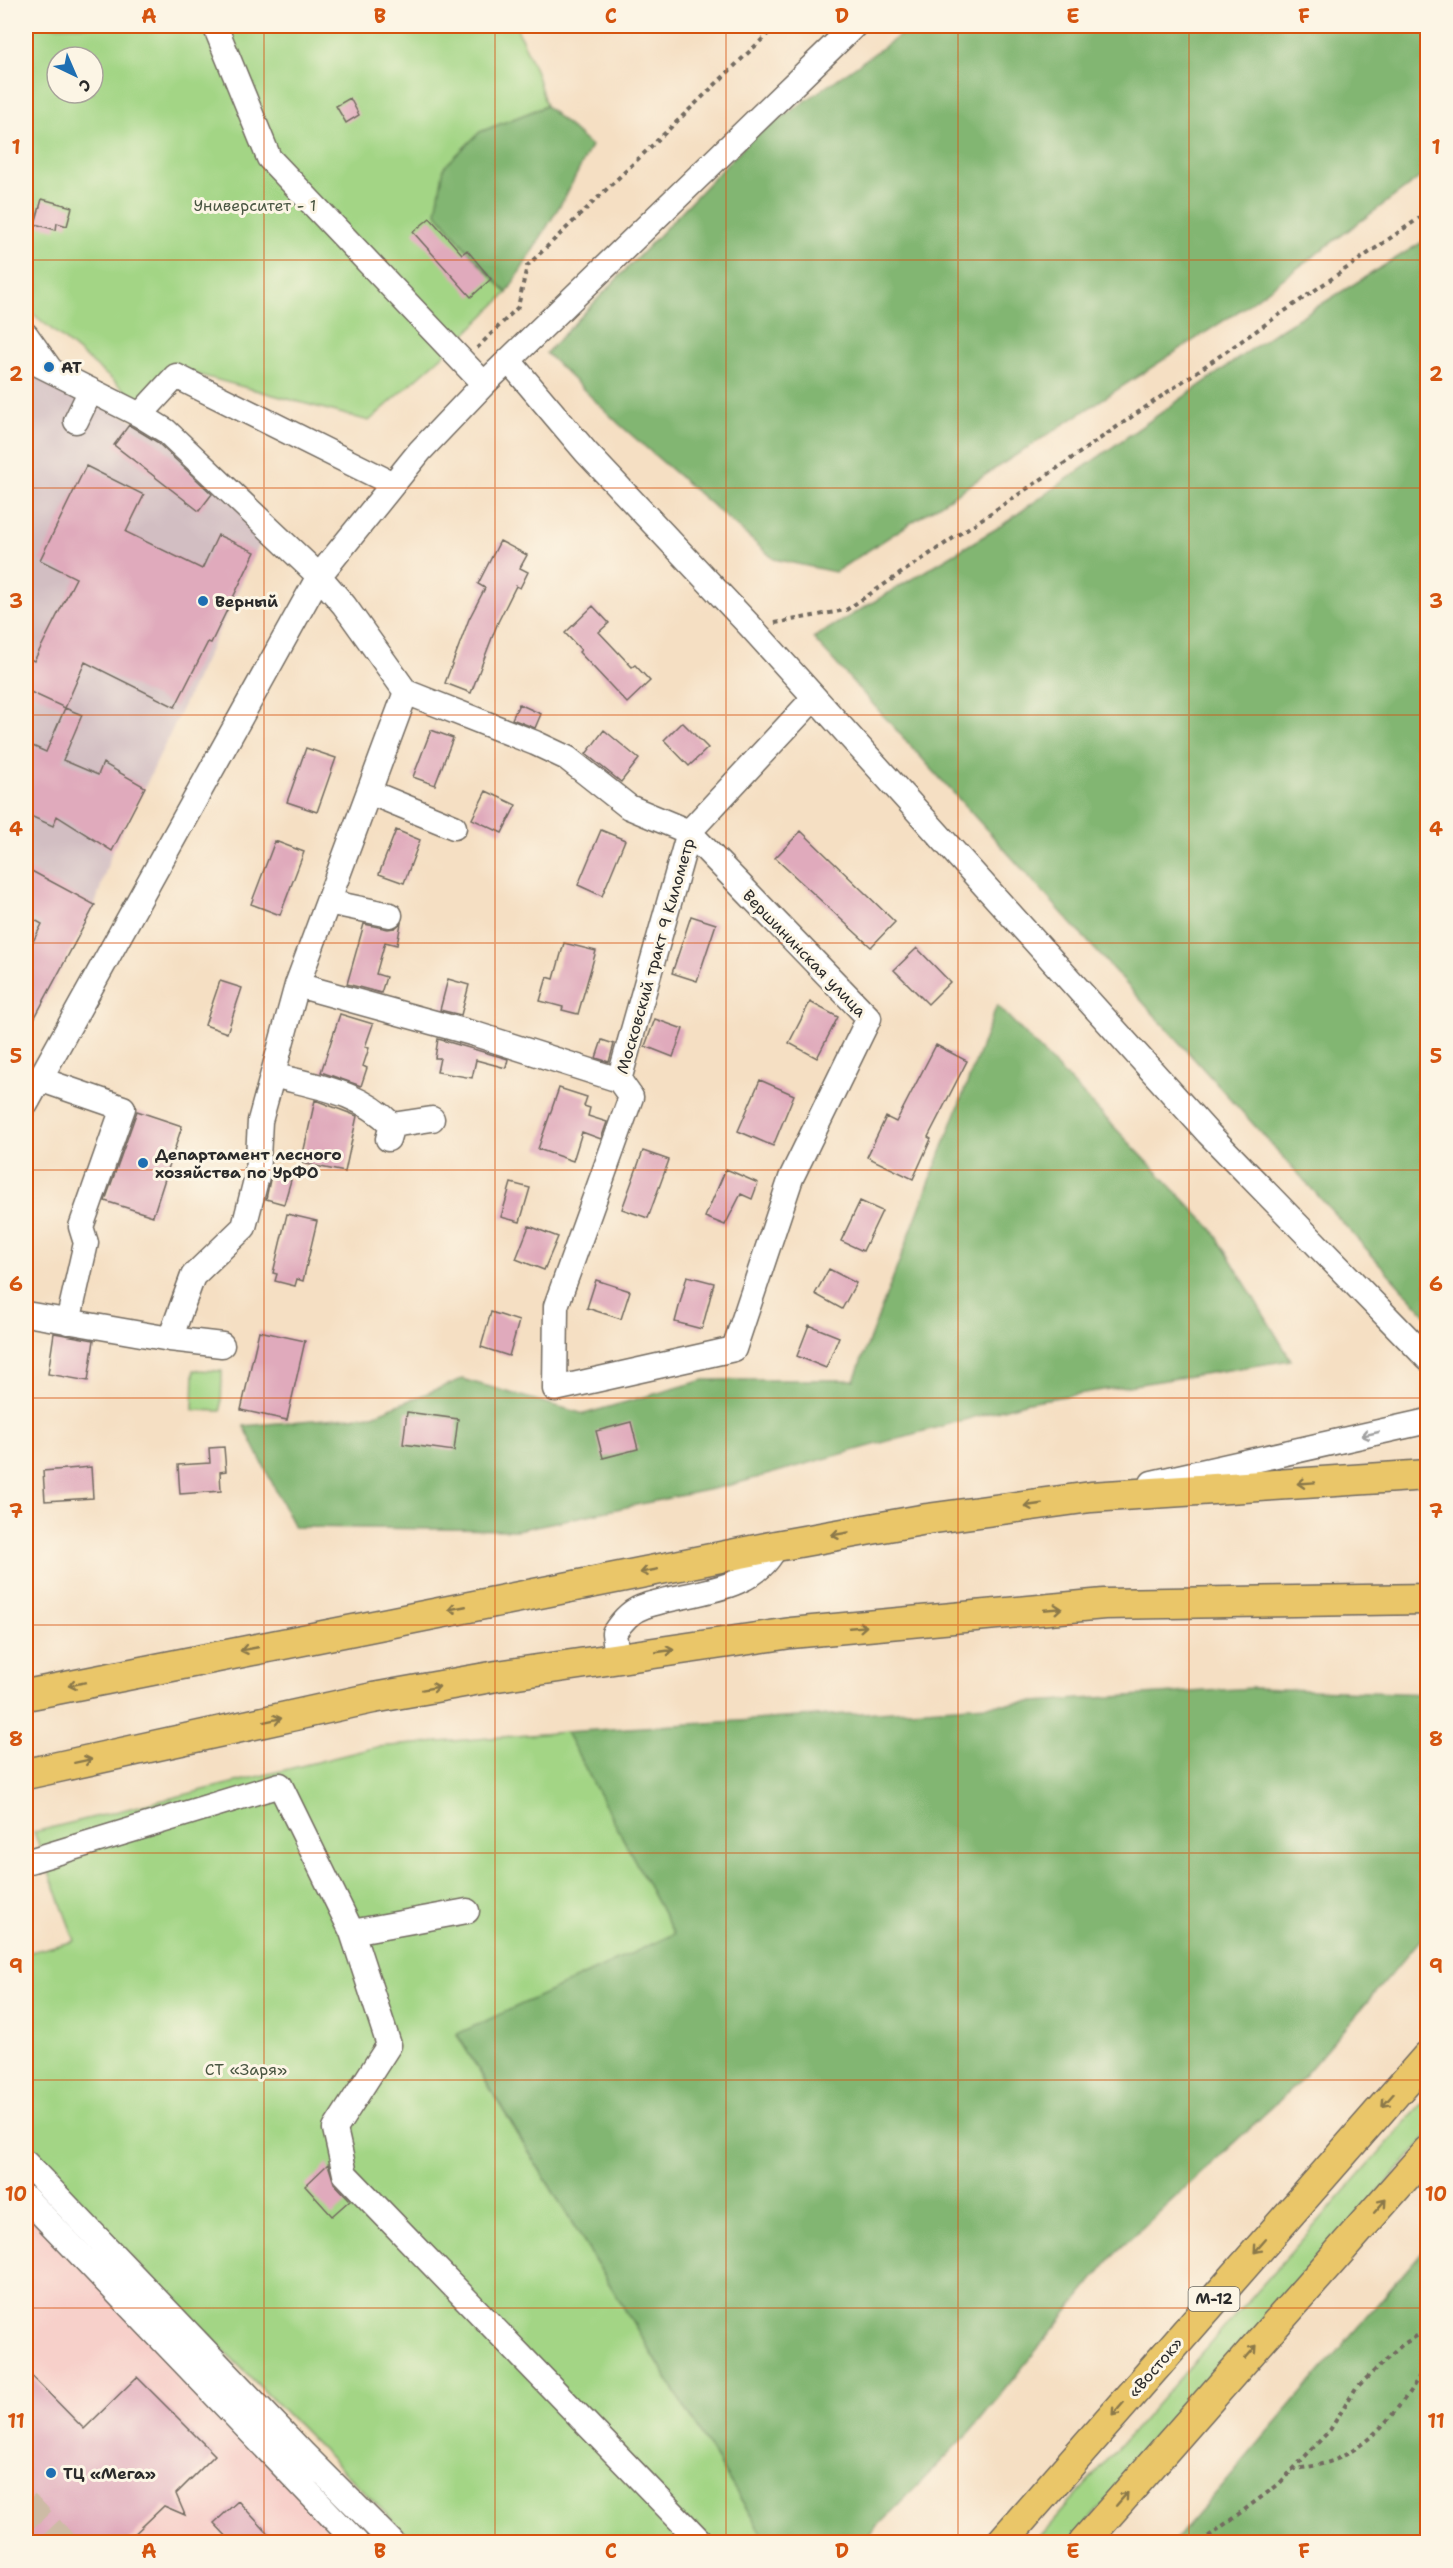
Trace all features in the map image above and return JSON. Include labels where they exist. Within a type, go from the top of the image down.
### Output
[{"type":"main road","points":[[26,1695],[776,1546],[927,1519],[1091,1497],[1428,1475]]},
{"type":"main road","points":[[26,1774],[373,1698],[497,1676],[791,1633],[1104,1604],[1428,1599]]},
{"type":"main road","name":"«Восток»","points":[[1002,2542],[1428,2056]]},
{"type":"main road","points":[[1084,2542],[1428,2151]]},
{"type":"street","points":[[215,26],[269,158],[484,384]]},
{"type":"street","points":[[68,1322],[86,1243],[81,1227],[123,1108],[31,1091],[319,576],[420,451],[484,384],[854,26]]},
{"type":"street","points":[[26,335],[52,371]]},
{"type":"street","points":[[26,358],[140,415],[166,431],[319,576],[344,605],[405,692],[297,985],[260,1121],[257,1176],[244,1227],[193,1276],[170,1339]]},
{"type":"street","points":[[509,361],[586,452],[751,627],[1208,1133],[1428,1359]]},
{"type":"street","points":[[140,415],[176,376],[393,484]]},
{"type":"street","points":[[76,421],[90,392]]},
{"type":"street","name":"Вершининская улица","points":[[405,692],[536,743],[567,758],[629,807],[689,832],[869,1018],[791,1178],[734,1349],[555,1389]]},
{"type":"street","name":"Московский тракт 9 Километр","points":[[555,1389],[556,1306],[631,1098],[619,1080],[689,832],[814,698]]},
{"type":"street","points":[[369,792],[454,827]]},
{"type":"street","points":[[328,902],[390,915]]},
{"type":"street","points":[[297,985],[475,1034],[619,1080]]},
{"type":"street","points":[[273,1075],[357,1098],[378,1110],[390,1132],[432,1119]]},
{"type":"street","points":[[26,1314],[170,1339],[222,1345]]},
{"type":"street","points":[[1091,1497],[1428,1421]]},
{"type":"street","points":[[617,1658],[614,1633],[623,1619],[643,1606],[701,1594],[751,1574],[769,1561],[776,1546]]},
{"type":"street","points":[[26,1862],[280,1785],[352,1932],[389,2045],[335,2129],[345,2174],[701,2542]]},
{"type":"street","points":[[352,1932],[467,1911]]},
{"type":"street","points":[[26,2163],[304,2454],[392,2542]]},
{"type":"street","points":[[26,2198],[356,2542]]},
{"type":"path","points":[[462,363],[518,307],[527,266],[776,26]]},
{"type":"path","points":[[751,627],[846,610],[1046,476],[1428,212]]},
{"type":"path","points":[[1201,2542],[1240,2515],[1292,2470],[1330,2430],[1356,2388],[1402,2345],[1428,2329]]},
{"type":"path","points":[[1292,2470],[1336,2460],[1375,2435],[1406,2396],[1428,2362]]},
{"type":"shaded area","points":[[26,370],[162,434],[266,531],[145,787],[112,851],[95,905],[26,1034]]},
{"type":"shaded area","points":[[26,2185],[373,2542],[26,2542]]},
{"type":"green space","name":"Университет - 1","points":[[26,26],[516,26],[536,72],[546,106],[480,132],[444,168],[467,250],[507,293],[449,350],[369,421],[174,368],[139,402],[26,308]]},
{"type":"green space","points":[[914,26],[1427,26],[1427,172],[1242,309],[835,572],[774,559],[619,424],[546,353],[752,138]]},
{"type":"green space","points":[[546,106],[591,146],[565,197],[507,293],[436,212],[444,167],[480,132]]},
{"type":"green space","points":[[1427,239],[1427,1316],[813,638],[999,527],[1276,332]]},
{"type":"green space","points":[[997,1005],[1213,1230],[1291,1360],[1028,1402],[731,1485],[517,1530],[294,1527],[244,1426],[373,1415],[462,1379],[584,1414],[704,1380],[854,1380]]},
{"type":"green space","points":[[194,1370],[222,1371],[221,1411],[193,1410]]},
{"type":"green space","points":[[1253,1688],[1427,1694],[1427,1932],[1296,2085],[1114,2254],[971,2431],[862,2542],[767,2542],[457,2034],[674,1934],[566,1732]]},
{"type":"green space","name":"СТ «Заря»","points":[[566,1732],[674,1934],[457,2035],[767,2542],[414,2542],[26,2151],[26,1953],[75,1941],[34,1832],[377,1747]]},
{"type":"green space","points":[[1422,2104],[1427,2109],[1427,2137],[1071,2542],[1035,2542]]},
{"type":"green space","points":[[1427,2246],[1427,2542],[1174,2542]]},
{"type":"building","points":[[350,98],[359,115],[346,123],[336,106]]},
{"type":"building","points":[[42,199],[72,207],[67,226],[57,223],[56,230],[35,224]]},
{"type":"building","points":[[430,218],[462,254],[467,250],[491,279],[471,297],[413,232]]},
{"type":"building","points":[[129,425],[157,442],[212,494],[199,511],[114,445]]},
{"type":"building","points":[[86,466],[144,495],[126,532],[202,569],[218,535],[255,552],[211,643],[208,642],[175,707],[85,662],[65,708],[26,690],[26,657],[34,661],[76,578],[40,560]]},
{"type":"building","points":[[500,541],[527,555],[520,568],[528,572],[520,588],[516,586],[498,622],[471,693],[445,683],[469,619],[485,588],[478,584]]},
{"type":"building","points":[[593,606],[609,623],[599,632],[632,667],[635,665],[650,681],[627,703],[579,652],[581,650],[565,633]]},
{"type":"building","points":[[519,704],[541,714],[535,728],[512,719]]},
{"type":"building","points":[[65,708],[82,715],[63,760],[98,775],[103,763],[145,787],[112,851],[57,816],[53,826],[26,814],[26,743],[46,752]]},
{"type":"building","points":[[682,722],[708,748],[689,766],[664,740]]},
{"type":"building","points":[[431,730],[453,738],[435,785],[413,777]]},
{"type":"building","points":[[604,730],[639,759],[621,782],[586,754]]},
{"type":"building","points":[[306,748],[336,758],[317,812],[287,802]]},
{"type":"building","points":[[486,791],[516,805],[502,833],[472,819]]},
{"type":"building","points":[[396,830],[420,840],[404,883],[379,874]]},
{"type":"building","points":[[601,830],[625,840],[602,896],[578,885]]},
{"type":"building","points":[[801,831],[895,922],[871,947],[775,858]]},
{"type":"building","points":[[275,841],[304,852],[280,915],[251,904]]},
{"type":"building","points":[[26,868],[95,905],[26,1034],[26,955],[42,924],[26,915]]},
{"type":"building","points":[[691,916],[716,924],[697,981],[672,973]]},
{"type":"building","points":[[401,923],[397,945],[385,942],[376,974],[386,977],[381,993],[347,984],[364,924],[388,929],[395,928]]},
{"type":"building","points":[[564,943],[596,951],[578,1014],[540,1001],[547,977],[554,979]]},
{"type":"building","points":[[917,948],[950,982],[928,1004],[894,970]]},
{"type":"building","points":[[448,979],[469,985],[461,1015],[440,1010]]},
{"type":"building","points":[[220,981],[242,988],[227,1033],[205,1025]]},
{"type":"building","points":[[810,1002],[838,1017],[817,1058],[789,1043]]},
{"type":"building","points":[[340,1014],[373,1024],[365,1047],[369,1048],[363,1066],[367,1068],[361,1086],[321,1072]]},
{"type":"building","points":[[655,1019],[683,1029],[673,1057],[645,1046]]},
{"type":"building","points":[[438,1039],[508,1059],[506,1068],[476,1060],[472,1078],[437,1072],[440,1058],[435,1058]]},
{"type":"building","points":[[602,1040],[614,1044],[609,1062],[596,1058]]},
{"type":"building","points":[[936,1045],[967,1061],[928,1137],[931,1139],[913,1179],[867,1157],[886,1117],[896,1122]]},
{"type":"building","points":[[760,1080],[794,1095],[773,1146],[738,1131]]},
{"type":"building","points":[[559,1088],[587,1097],[584,1106],[590,1108],[588,1116],[607,1122],[601,1139],[582,1132],[573,1161],[538,1149]]},
{"type":"building","points":[[315,1100],[357,1116],[345,1172],[301,1163]]},
{"type":"building","name":"Департамент лесного хозяйства по УрФО","points":[[137,1111],[182,1126],[153,1216],[105,1201]]},
{"type":"building","points":[[643,1151],[669,1160],[648,1218],[622,1209]]},
{"type":"building","points":[[726,1169],[758,1183],[752,1199],[741,1194],[725,1225],[705,1217]]},
{"type":"building","points":[[271,1175],[291,1180],[284,1204],[266,1199]]},
{"type":"building","points":[[511,1183],[530,1188],[520,1222],[501,1217]]},
{"type":"building","points":[[860,1201],[882,1211],[863,1251],[841,1241]]},
{"type":"building","points":[[287,1214],[317,1221],[303,1281],[297,1279],[295,1286],[275,1281],[277,1274],[273,1273]]},
{"type":"building","points":[[529,1226],[558,1237],[544,1270],[516,1259]]},
{"type":"building","points":[[829,1269],[856,1283],[842,1309],[815,1294]]},
{"type":"building","points":[[687,1276],[714,1283],[702,1329],[675,1322]]},
{"type":"building","points":[[596,1280],[630,1291],[621,1319],[587,1308]]},
{"type":"building","points":[[491,1312],[519,1321],[509,1356],[481,1347]]},
{"type":"building","points":[[809,1325],[839,1337],[826,1368],[797,1356]]},
{"type":"building","points":[[259,1331],[305,1341],[287,1420],[241,1410]]},
{"type":"building","points":[[54,1333],[94,1340],[88,1381],[48,1374]]},
{"type":"building","points":[[407,1412],[458,1419],[454,1451],[403,1444]]},
{"type":"building","points":[[631,1422],[638,1449],[603,1458],[596,1431]]},
{"type":"building","points":[[224,1447],[226,1471],[220,1472],[221,1491],[180,1494],[178,1465],[210,1463],[209,1448]]},
{"type":"building","points":[[91,1467],[93,1498],[45,1501],[43,1471]]},
{"type":"building","points":[[328,2164],[334,2183],[350,2200],[332,2216],[305,2186]]},
{"type":"building","points":[[26,2370],[84,2429],[137,2377],[215,2455],[176,2494],[185,2515],[164,2506],[126,2542],[26,2542]]},
{"type":"building","points":[[238,2501],[276,2542],[232,2542],[214,2523]]},
{"type":"tunnel","points":[[26,2502],[64,2542]]},
{"type":"place","name":"AT","points":[[49,367]]},
{"type":"place","name":"Верный","points":[[203,601]]},
{"type":"place","name":"Департамент лесного хозяйства по УрФО","points":[[143,1163]]},
{"type":"place","name":"ТЦ «Мега»","points":[[51,2473]]}]
